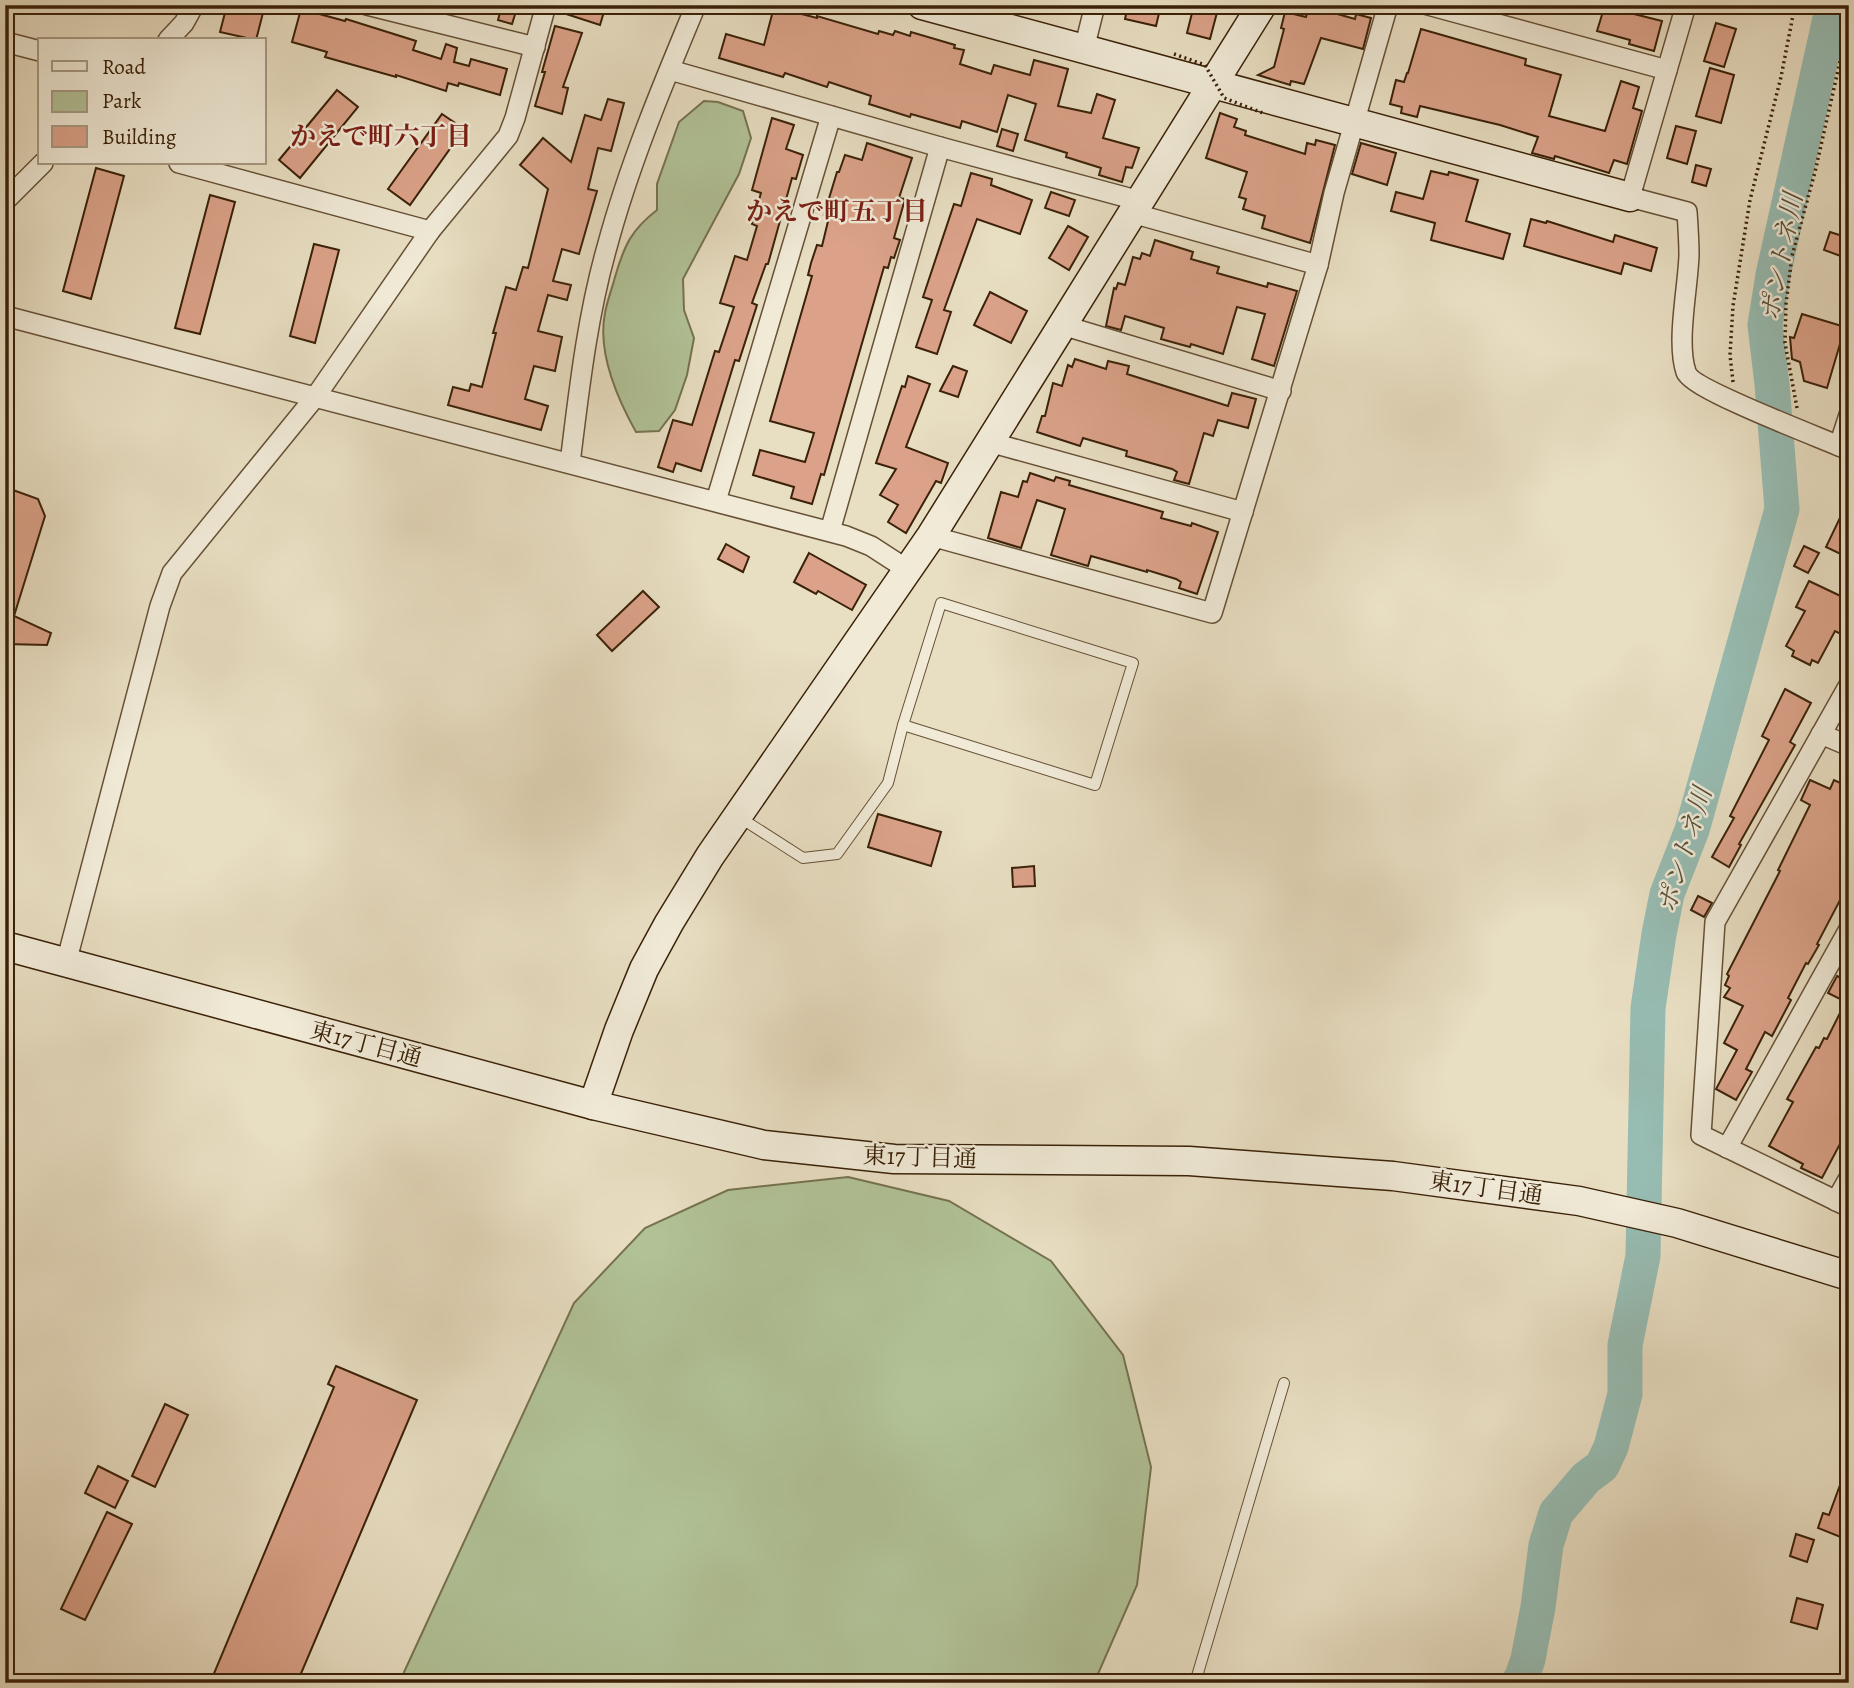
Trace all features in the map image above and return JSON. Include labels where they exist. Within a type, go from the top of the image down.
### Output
[{"type":"street","points":[[170,38],[184,23],[194,5]]},
{"type":"street","points":[[367,5],[535,47]]},
{"type":"street","points":[[66,963],[160,606],[172,573],[316,396],[430,231],[508,136],[546,5]]},
{"type":"street","points":[[570,463],[583,366],[606,249],[622,197],[696,5]]},
{"type":"street","points":[[922,5],[969,11],[1084,48],[1687,212],[1689,255],[1683,345],[1687,374],[1696,383],[1844,448],[1849,415]]},
{"type":"street","points":[[1084,48],[1095,5]]},
{"type":"street","points":[[593,1105],[644,969],[710,856],[931,536],[1262,5]]},
{"type":"street","points":[[931,536],[1212,613],[1282,390],[1318,265],[1334,193],[1388,5]]},
{"type":"street","points":[[1427,5],[1667,70]]},
{"type":"street","points":[[1630,197],[1686,5]]},
{"type":"street","points":[[5,42],[38,50]]},
{"type":"street","points":[[670,70],[940,147],[1318,265]]},
{"type":"street","points":[[716,501],[831,116]]},
{"type":"street","points":[[830,531],[940,147]]},
{"type":"street","points":[[5,201],[42,164]]},
{"type":"street","points":[[183,164],[430,231]]},
{"type":"street","points":[[5,316],[830,531],[871,546],[908,570]]},
{"type":"street","points":[[1062,325],[1282,390]]},
{"type":"street","points":[[989,442],[1243,512]]},
{"type":"street","points":[[1849,685],[1716,922],[1701,1135],[1842,1204],[1849,1178]]},
{"type":"street","points":[[1821,734],[1849,746]]},
{"type":"street","points":[[1727,1148],[1849,929]]},
{"type":"street","name":"東17丁目通","points":[[5,946],[593,1105],[764,1145],[894,1159],[1189,1161],[1393,1176],[1578,1201],[1677,1223],[1849,1276]]},
{"type":"lane","points":[[738,816],[803,858],[837,855],[888,783],[903,725],[941,604],[1133,663],[1095,785],[903,725]]},
{"type":"lane","points":[[1195,1683],[1284,1383]]},
{"type":"path","points":[[1741,404],[1730,355],[1733,306],[1750,200],[1781,77],[1795,5]]},
{"type":"path","points":[[1797,429],[1785,343],[1786,304],[1792,256],[1815,172],[1849,23]]},
{"type":"path","points":[[1174,54],[1205,65],[1224,98],[1263,113]]},
{"type":"green space","points":[[704,101],[718,102],[743,111],[751,138],[739,174],[683,279],[684,310],[694,338],[687,375],[675,410],[659,431],[636,432],[622,405],[606,359],[603,328],[606,308],[625,247],[641,225],[657,210],[657,184],[679,122]]},
{"type":"green space","points":[[848,1177],[949,1201],[1051,1261],[1123,1355],[1151,1467],[1137,1585],[1094,1683],[399,1683],[574,1303],[645,1228],[728,1190]]},
{"type":"building","points":[[227,5],[265,5],[257,38],[220,32]]},
{"type":"building","points":[[502,5],[518,5],[512,24],[498,20]]},
{"type":"building","points":[[558,5],[606,5],[600,25],[557,11]]},
{"type":"building","points":[[1128,5],[1161,5],[1156,26],[1125,19]]},
{"type":"building","points":[[1194,5],[1219,5],[1210,39],[1187,33]]},
{"type":"building","points":[[1605,5],[1624,5],[1622,11],[1662,21],[1654,51],[1629,44],[1630,40],[1597,31]]},
{"type":"building","points":[[1309,6],[1355,19],[1356,14],[1371,18],[1363,49],[1321,38],[1304,84],[1291,81],[1290,85],[1258,75],[1274,67],[1284,29],[1281,28],[1285,12],[1306,17]]},
{"type":"building","points":[[774,7],[878,34],[879,31],[893,35],[895,31],[910,36],[911,32],[955,45],[954,48],[964,50],[960,64],[991,74],[994,65],[1030,75],[1034,60],[1068,69],[1058,106],[1091,113],[1097,94],[1115,100],[1103,138],[1139,148],[1132,168],[1126,167],[1122,182],[1099,175],[1101,168],[1066,157],[1067,153],[1025,140],[1036,104],[1008,95],[997,132],[962,121],[960,128],[911,114],[910,117],[869,104],[871,96],[829,82],[827,87],[785,73],[783,77],[719,58],[726,34],[764,45]]},
{"type":"building","points":[[301,9],[345,21],[346,19],[416,41],[413,50],[441,59],[446,44],[457,48],[454,62],[469,66],[471,59],[507,69],[500,95],[459,83],[458,86],[448,83],[446,91],[325,57],[327,52],[292,42]]},
{"type":"building","points":[[1716,23],[1736,29],[1724,67],[1704,61]]},
{"type":"building","points":[[555,26],[582,33],[563,87],[568,88],[562,114],[535,106]]},
{"type":"building","points":[[1421,29],[1526,59],[1525,65],[1561,75],[1549,116],[1605,131],[1621,81],[1639,87],[1633,108],[1642,111],[1627,164],[1614,160],[1609,173],[1555,156],[1554,159],[1532,153],[1538,137],[1500,125],[1420,106],[1417,117],[1401,113],[1402,107],[1390,104],[1396,80],[1404,82],[1408,73]]},
{"type":"building","points":[[1710,68],[1734,75],[1721,123],[1696,116]]},
{"type":"building","points":[[337,90],[358,107],[300,178],[279,160]]},
{"type":"building","points":[[608,99],[624,103],[611,151],[598,148],[588,189],[597,191],[579,254],[562,249],[553,281],[571,285],[567,300],[548,295],[538,331],[562,337],[555,371],[534,366],[525,399],[548,406],[541,430],[448,405],[453,387],[469,391],[471,384],[482,387],[506,287],[516,290],[523,267],[528,268],[548,189],[520,165],[543,138],[571,162],[585,115],[601,120]]},
{"type":"building","points":[[1220,113],[1237,119],[1234,127],[1246,131],[1245,135],[1305,154],[1307,143],[1315,145],[1316,140],[1335,145],[1310,243],[1262,228],[1265,216],[1243,209],[1246,199],[1239,197],[1247,172],[1206,158]]},
{"type":"building","points":[[442,114],[464,129],[410,205],[388,189]]},
{"type":"building","points":[[772,118],[794,125],[786,149],[803,155],[796,179],[792,178],[768,264],[752,303],[757,305],[739,361],[735,360],[701,471],[676,463],[673,472],[658,467],[673,420],[692,425],[715,351],[719,352],[734,307],[720,303],[735,256],[747,260],[757,226],[752,224],[761,193],[752,190]]},
{"type":"building","points":[[1676,126],[1696,131],[1687,164],[1667,158]]},
{"type":"building","points":[[1002,129],[1018,134],[1013,151],[997,146]]},
{"type":"building","points":[[867,143],[912,158],[899,198],[905,199],[894,238],[900,240],[894,258],[891,257],[888,268],[884,267],[824,475],[821,474],[812,504],[791,498],[794,487],[753,475],[760,450],[805,462],[814,433],[770,421],[812,276],[808,275],[811,263],[817,245],[822,246],[829,217],[824,215],[837,172],[845,155],[862,160]]},
{"type":"building","points":[[1361,143],[1396,153],[1387,185],[1352,174]]},
{"type":"building","points":[[1696,165],[1711,169],[1706,186],[1692,182]]},
{"type":"building","points":[[96,168],[124,176],[91,299],[63,291]]},
{"type":"building","points":[[1431,171],[1448,175],[1449,172],[1478,180],[1466,221],[1510,234],[1503,259],[1431,240],[1435,223],[1391,211],[1396,192],[1423,199]]},
{"type":"building","points":[[971,173],[992,179],[991,185],[1032,200],[1020,234],[977,219],[944,310],[951,312],[937,354],[916,347],[932,300],[923,297],[954,204],[961,206]]},
{"type":"building","points":[[1051,192],[1075,200],[1069,216],[1045,208]]},
{"type":"building","points":[[210,195],[235,202],[200,334],[175,328]]},
{"type":"building","points":[[1531,219],[1546,223],[1547,221],[1613,242],[1615,235],[1657,248],[1651,271],[1624,263],[1621,274],[1524,246]]},
{"type":"building","points":[[1068,226],[1088,237],[1069,270],[1049,258]]},
{"type":"building","points":[[1830,232],[1849,238],[1849,259],[1824,250]]},
{"type":"building","points":[[1155,240],[1193,252],[1191,259],[1219,267],[1217,273],[1267,287],[1268,283],[1297,291],[1274,366],[1252,359],[1265,314],[1237,307],[1223,354],[1191,344],[1190,347],[1161,339],[1164,328],[1125,316],[1121,330],[1106,326],[1114,288],[1116,289],[1118,283],[1125,285],[1133,257],[1140,259],[1142,253],[1150,256]]},
{"type":"building","points":[[314,244],[339,250],[315,343],[290,336]]},
{"type":"building","points":[[990,292],[1027,311],[1011,343],[974,325]]},
{"type":"building","points":[[1802,314],[1845,327],[1827,388],[1804,381],[1800,362],[1792,359],[1790,337],[1794,338]]},
{"type":"building","points":[[1075,359],[1106,369],[1108,361],[1129,366],[1127,374],[1228,406],[1232,393],[1256,399],[1248,428],[1218,420],[1213,436],[1204,433],[1189,484],[1174,480],[1177,472],[1172,469],[1126,456],[1127,451],[1083,438],[1080,446],[1037,432],[1042,416],[1045,416],[1053,383],[1062,386],[1068,365],[1072,367]]},
{"type":"building","points":[[953,366],[967,371],[958,397],[940,391]]},
{"type":"building","points":[[908,376],[930,384],[906,447],[948,463],[941,483],[936,481],[906,533],[888,522],[898,505],[880,495],[896,469],[876,463],[902,386],[905,387]]},
{"type":"building","points":[[1030,473],[1054,481],[1056,477],[1070,481],[1069,485],[1163,512],[1161,518],[1191,526],[1192,523],[1218,532],[1197,594],[1179,588],[1181,582],[1176,579],[1147,570],[1091,556],[1088,566],[1051,555],[1065,509],[1037,500],[1021,548],[988,538],[1001,492],[1018,497],[1023,481],[1027,482]]},
{"type":"building","points":[[13,490],[38,499],[45,516],[14,616],[51,633],[47,645],[5,644],[5,494]]},
{"type":"building","points":[[1849,499],[1849,558],[1826,547]]},
{"type":"building","points":[[726,544],[749,557],[743,572],[718,559]]},
{"type":"building","points":[[1804,546],[1819,553],[1808,573],[1794,566]]},
{"type":"building","points":[[809,553],[866,585],[852,610],[818,591],[816,594],[794,582]]},
{"type":"building","points":[[1809,581],[1849,600],[1849,638],[1835,631],[1818,663],[1812,660],[1810,665],[1792,656],[1794,651],[1786,646],[1805,611],[1796,607]]},
{"type":"building","points":[[643,591],[659,607],[612,651],[597,635]]},
{"type":"building","points":[[1785,689],[1811,703],[1790,742],[1795,745],[1739,844],[1741,845],[1729,867],[1712,857],[1734,818],[1730,816],[1769,740],[1762,736]]},
{"type":"building","points":[[1810,780],[1830,789],[1834,780],[1849,787],[1849,883],[1817,944],[1819,945],[1808,964],[1806,963],[1788,998],[1791,1000],[1772,1036],[1765,1032],[1746,1069],[1752,1072],[1736,1100],[1716,1089],[1737,1050],[1724,1043],[1743,1006],[1724,997],[1730,988],[1725,985],[1729,976],[1727,974],[1780,871],[1778,870],[1810,805],[1801,800]]},
{"type":"building","points":[[878,814],[941,832],[931,866],[868,847]]},
{"type":"building","points":[[1034,866],[1035,886],[1013,887],[1012,868]]},
{"type":"building","points":[[1698,896],[1712,903],[1704,917],[1691,910]]},
{"type":"building","points":[[1837,976],[1849,982],[1840,999],[1828,993]]},
{"type":"building","points":[[1849,995],[1849,1127],[1822,1178],[1801,1168],[1803,1164],[1769,1146],[1793,1102],[1787,1099],[1816,1047],[1819,1048],[1824,1038],[1827,1039]]},
{"type":"building","points":[[336,1366],[417,1400],[297,1683],[210,1683],[334,1387],[328,1384]]},
{"type":"building","points":[[165,1404],[188,1415],[155,1487],[132,1476]]},
{"type":"building","points":[[98,1466],[128,1481],[115,1508],[85,1493]]},
{"type":"building","points":[[1847,1466],[1849,1524],[1843,1538],[1818,1528],[1823,1513],[1829,1515]]},
{"type":"building","points":[[107,1512],[132,1524],[85,1620],[61,1609]]},
{"type":"building","points":[[1796,1534],[1814,1540],[1807,1562],[1790,1556]]},
{"type":"building","points":[[1797,1598],[1823,1605],[1817,1629],[1791,1622]]},
{"type":"waterway","name":"ポントネ川","points":[[1518,1683],[1528,1659],[1546,1545],[1556,1513],[1586,1478],[1602,1466],[1611,1447],[1625,1394],[1625,1345],[1643,1256],[1648,1008],[1659,934],[1667,894],[1692,830],[1782,509],[1765,325],[1773,275],[1833,5]]},
{"type":"district","name":"かえで町六丁目","points":[[381,136]]},
{"type":"district","name":"かえで町五丁目","points":[[837,211]]}]
